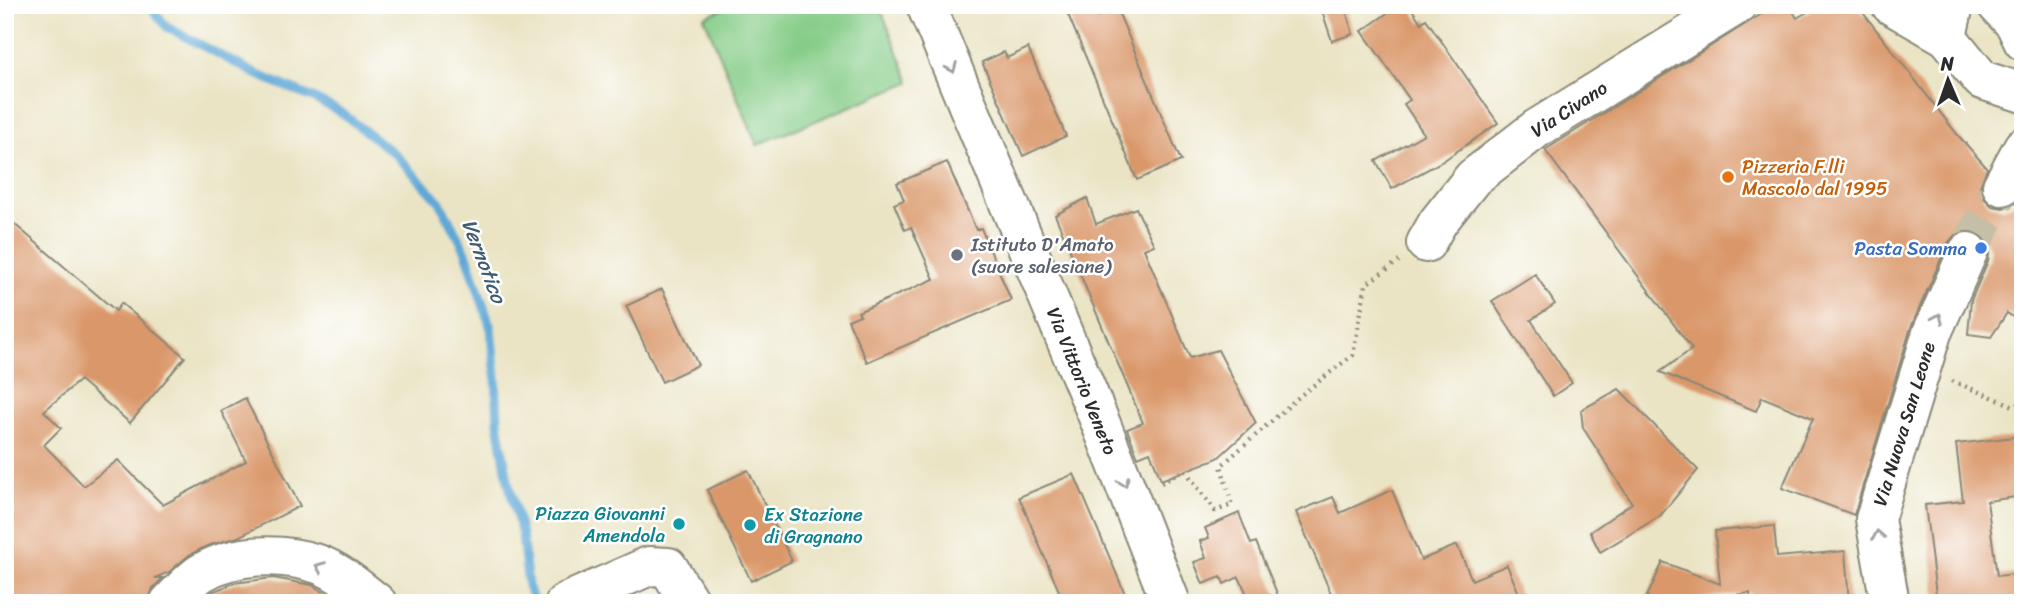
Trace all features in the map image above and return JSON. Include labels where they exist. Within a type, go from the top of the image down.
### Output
[{"type":"street","name":"Via Vittorio Veneto","points":[[926,5],[1171,603]]},
{"type":"street","name":"Via Civano","points":[[1426,243],[1438,222],[1473,178],[1536,129],[1737,5]]},
{"type":"street","points":[[1891,5],[1950,21],[1982,80],[2023,93]]},
{"type":"street","points":[[1997,5],[2015,24],[2023,41]]},
{"type":"street","points":[[2002,186],[2023,147]]},
{"type":"street","name":"Via Nuova San Leone","points":[[1890,603],[1875,519],[1932,333],[1968,252]]},
{"type":"street","points":[[169,603],[201,573],[243,557],[289,558],[318,564],[348,580],[377,603]]},
{"type":"street","points":[[568,601],[649,566],[668,567],[690,603]]},
{"type":"path","points":[[1129,497],[1185,470],[1215,511],[1232,505],[1221,466],[1301,395],[1353,355],[1366,284],[1426,243]]},
{"type":"path","points":[[1920,373],[1963,384],[2014,406],[2023,403]]},
{"type":"green space","points":[[732,5],[879,5],[910,82],[757,145],[704,17]]},
{"type":"building","points":[[1064,5],[1097,5],[1099,16],[1117,9],[1181,161],[1137,180]]},
{"type":"building","points":[[1320,5],[1344,5],[1353,34],[1332,41]]},
{"type":"building","points":[[1399,5],[1409,5],[1421,23],[1426,19],[1498,123],[1443,161],[1392,189],[1376,161],[1424,134],[1404,104],[1410,100],[1362,31]]},
{"type":"building","points":[[1776,5],[1789,5],[1797,18],[1819,5],[1857,5],[1957,134],[1987,168],[1980,186],[1984,198],[1992,206],[2003,208],[2014,204],[2023,194],[2023,324],[2007,313],[1991,337],[1968,334],[1971,300],[1988,261],[1990,249],[1976,230],[1965,230],[1955,235],[1948,243],[1911,327],[1854,515],[1782,488],[1813,418],[1762,397],[1756,411],[1660,372],[1692,349],[1545,150]]},
{"type":"building","points":[[1028,48],[1066,136],[1023,156],[982,62],[1004,52],[1007,58]]},
{"type":"building","name":"Istituto D'Amato (suore salesiane)","points":[[947,162],[976,230],[981,228],[1011,300],[867,362],[848,320],[860,315],[858,312],[934,279],[911,227],[905,230],[894,204],[904,200],[897,183]]},
{"type":"building","points":[[1087,198],[1096,224],[1136,208],[1154,245],[1144,249],[1190,358],[1218,350],[1256,423],[1218,458],[1161,480],[1150,452],[1138,457],[1127,429],[1143,423],[1055,215]]},
{"type":"building","points":[[5,216],[116,311],[121,303],[185,357],[130,423],[80,380],[44,411],[61,428],[44,445],[84,486],[118,460],[163,505],[246,461],[221,411],[245,398],[300,506],[238,537],[207,546],[189,555],[169,572],[155,578],[163,578],[153,588],[148,603],[5,603]]},
{"type":"building","points":[[1535,274],[1555,304],[1531,320],[1572,383],[1553,396],[1492,301]]},
{"type":"building","points":[[662,289],[698,365],[662,382],[626,306]]},
{"type":"building","points":[[1619,389],[1698,470],[1660,516],[1600,552],[1590,532],[1632,503],[1583,428],[1581,410]]},
{"type":"building","points":[[2023,436],[2023,496],[1987,501],[1997,576],[2023,573],[2023,603],[1937,603],[1925,505],[1963,501],[1956,444]]},
{"type":"building","name":"Ex Stazione di Gragnano","points":[[748,470],[792,561],[751,581],[707,490]]},
{"type":"building","points":[[1074,474],[1129,603],[1064,603],[1019,497]]},
{"type":"building","points":[[1392,490],[1421,560],[1457,545],[1472,580],[1507,565],[1523,603],[1335,603],[1296,512],[1333,497],[1340,513]]},
{"type":"building","points":[[1239,513],[1251,544],[1256,542],[1281,603],[1251,603],[1239,577],[1224,584],[1221,577],[1203,584],[1194,562],[1206,558],[1200,541],[1209,538],[1205,528]]},
{"type":"building","points":[[1774,526],[1777,557],[1845,551],[1849,603],[1751,603],[1750,593],[1698,599],[1698,603],[1644,603],[1663,562],[1720,584],[1715,531]]},
{"type":"building","points":[[273,578],[312,585],[341,603],[200,603],[212,592],[234,583]]},
{"type":"waterway","name":"Vernotico","points":[[149,5],[167,27],[256,74],[342,113],[396,155],[440,202],[466,252],[491,329],[498,423],[508,481],[522,535],[528,585],[534,603]]},
{"type":"tunnel","points":[[1968,252],[2002,186]]},
{"type":"place","name":"Pizzeria F.lli Mascolo dal 1995","points":[[1728,177]]},
{"type":"place","name":"Pasta Somma","points":[[1981,248]]},
{"type":"place","name":"Istituto D'Amato (suore salesiane)","points":[[957,255]]},
{"type":"place","name":"Piazza Giovanni Amendola","points":[[679,524]]},
{"type":"place","name":"Ex Stazione di Gragnano","points":[[750,525]]}]
